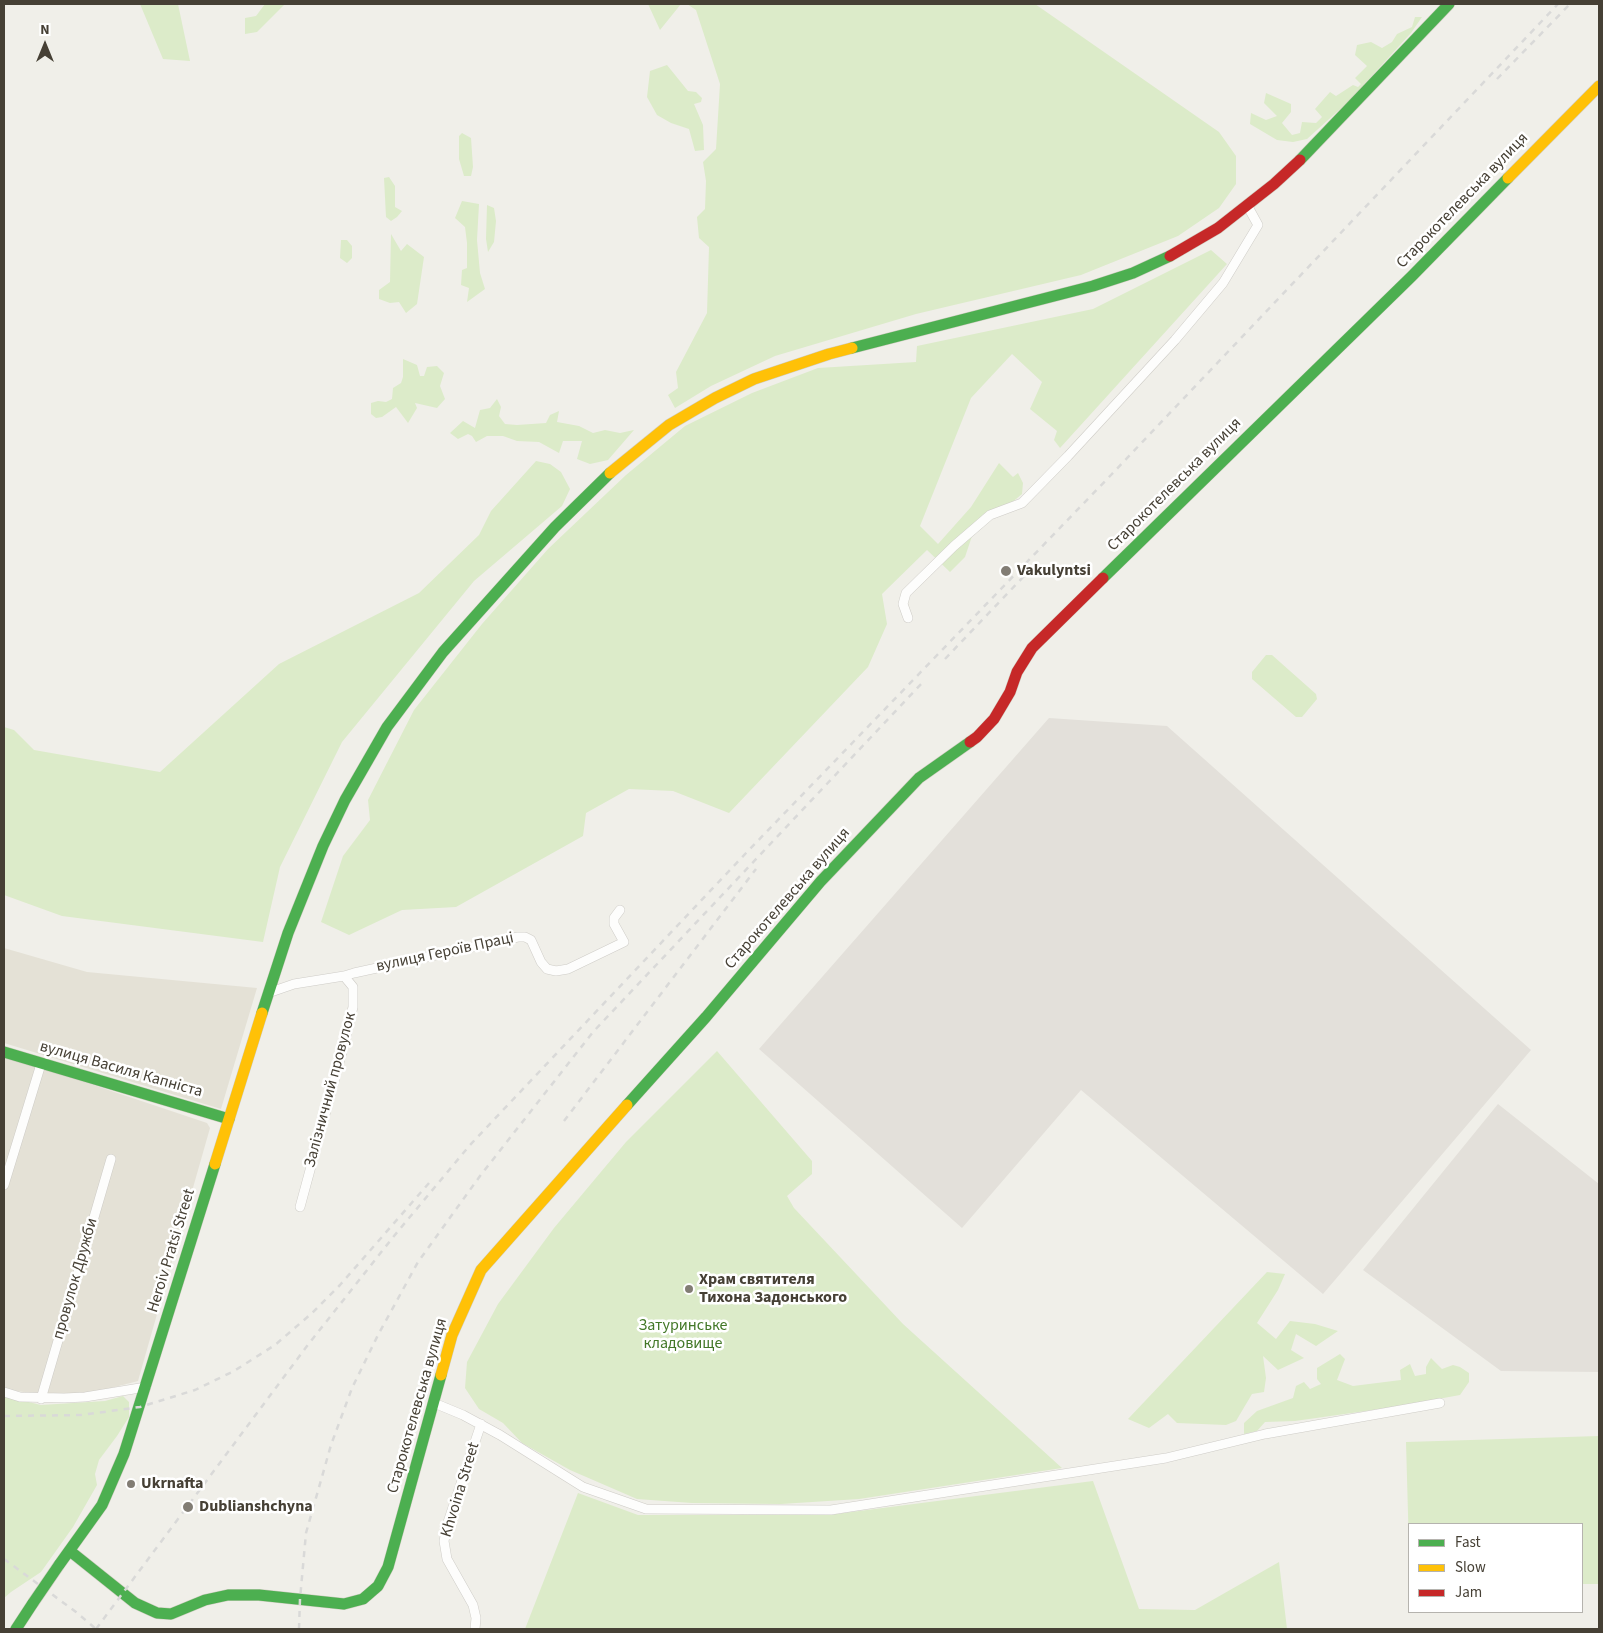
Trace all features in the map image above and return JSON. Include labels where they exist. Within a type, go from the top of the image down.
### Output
[{"type":"street","name":"Heroiv Pratsi Street","points":[[16,1629],[102,1505],[124,1454],[268,993],[288,933],[323,846],[345,800],[387,727],[464,627],[555,527],[618,466],[669,425],[714,398],[754,379],[829,354],[1093,286],[1172,256],[1218,228],[1274,184],[1314,146],[1449,4]]},
{"type":"street","name":"Старокотелевська вулиця","points":[[70,1551],[136,1603],[157,1613],[171,1614],[205,1600],[228,1595],[259,1595],[344,1604],[363,1599],[378,1586],[388,1566],[452,1335],[481,1270],[706,1017],[820,881],[919,778],[977,737],[994,719],[1010,692],[1017,672],[1032,648],[1412,276],[1599,86]]},
{"type":"street","points":[[908,618],[903,604],[906,593],[954,546],[990,515],[1022,503],[1175,340],[1223,283],[1258,225],[1247,206]]},
{"type":"street","name":"вулиця Героїв Праці","points":[[268,993],[294,984],[344,976],[354,972],[518,936],[531,940],[541,962],[547,969],[556,971],[568,969],[624,942],[614,924],[614,918],[620,910]]},
{"type":"street","name":"Залізничний провулок","points":[[300,1207],[353,1007],[353,987],[344,976]]},
{"type":"street","name":"вулиця Василя Капніста","points":[[4,1052],[229,1119]]},
{"type":"street","points":[[4,1185],[41,1064]]},
{"type":"street","name":"провулок Дружби","points":[[41,1399],[111,1159]]},
{"type":"street","points":[[4,1392],[20,1397],[41,1399],[85,1397],[146,1387]]},
{"type":"street","name":"Khvoina Street","points":[[434,1403],[481,1424],[448,1522],[444,1541],[447,1559],[473,1605],[476,1618],[475,1629]]},
{"type":"street","points":[[481,1424],[583,1486],[646,1509],[831,1510],[1166,1458],[1265,1434],[1440,1403]]},
{"type":"shaded area","points":[[1049,718],[1167,726],[1531,1050],[1323,1294],[1081,1090],[962,1228],[759,1049]]},
{"type":"shaded area","points":[[4,948],[87,972],[257,988],[221,1109],[4,1043]]},
{"type":"shaded area","points":[[4,1055],[207,1123],[210,1128],[138,1381],[84,1395],[37,1394],[4,1389]]},
{"type":"shaded area","points":[[1498,1104],[1599,1184],[1599,1372],[1501,1371],[1363,1270]]},
{"type":"green space","points":[[140,4],[178,4],[190,61],[163,59]]},
{"type":"green space","points":[[265,4],[285,4],[257,32],[245,34],[245,18],[256,16]]},
{"type":"green space","points":[[648,4],[681,4],[660,30]]},
{"type":"green space","points":[[687,4],[1035,4],[1219,132],[1236,156],[1236,184],[1219,208],[1178,236],[1081,275],[916,314],[775,356],[711,386],[675,408],[668,395],[678,388],[676,372],[707,313],[709,247],[699,238],[697,217],[705,209],[706,181],[703,162],[716,149],[720,84],[696,10]]},
{"type":"green space","points":[[1415,17],[1422,17],[1411,33],[1348,102],[1307,139],[1293,142],[1277,140],[1250,124],[1251,113],[1266,120],[1277,116],[1264,103],[1266,93],[1291,104],[1291,112],[1282,123],[1292,135],[1300,133],[1302,122],[1316,123],[1322,117],[1315,109],[1330,92],[1336,96],[1353,85],[1358,87],[1361,84],[1355,78],[1367,66],[1355,55],[1357,45],[1371,42],[1382,48],[1392,42],[1397,34],[1412,27]]},
{"type":"green space","points":[[667,65],[688,91],[696,92],[702,98],[701,102],[694,104],[703,125],[704,150],[695,151],[689,129],[671,123],[657,115],[647,97],[650,71]]},
{"type":"green space","points":[[462,133],[471,138],[473,167],[471,176],[464,176],[459,159],[459,136]]},
{"type":"green space","points":[[389,177],[395,186],[395,207],[402,211],[391,221],[386,217],[384,178]]},
{"type":"green space","points":[[462,201],[479,204],[477,240],[480,273],[485,289],[467,302],[469,288],[461,285],[462,270],[467,268],[465,227],[455,218]]},
{"type":"green space","points":[[487,205],[494,208],[496,221],[494,242],[488,252],[486,239]]},
{"type":"green space","points":[[391,234],[401,251],[407,244],[424,257],[417,304],[406,313],[399,302],[390,303],[379,299],[379,290],[390,282]]},
{"type":"green space","points":[[341,240],[347,240],[352,246],[352,258],[347,263],[340,258]]},
{"type":"green space","points":[[1211,250],[1227,264],[1060,448],[1054,440],[1057,431],[1030,409],[1042,382],[1012,354],[971,398],[920,526],[938,544],[971,507],[999,463],[1013,477],[1018,473],[1023,483],[1022,494],[972,536],[965,557],[950,572],[927,550],[882,594],[887,624],[868,667],[729,813],[673,791],[629,789],[586,813],[583,836],[456,907],[402,910],[349,935],[321,922],[343,856],[370,820],[368,800],[414,710],[482,624],[548,549],[626,475],[685,426],[752,393],[818,368],[916,362],[917,346],[1093,309]]},
{"type":"green space","points":[[403,359],[417,365],[420,376],[424,376],[427,367],[437,366],[444,373],[440,386],[445,399],[437,408],[415,403],[417,408],[408,423],[396,407],[382,417],[376,418],[371,414],[371,403],[378,401],[386,402],[392,399],[393,388],[401,383],[403,377]]},
{"type":"green space","points":[[497,399],[501,407],[499,416],[505,424],[546,423],[550,415],[559,411],[557,422],[579,426],[593,433],[605,430],[620,433],[634,430],[608,460],[590,464],[577,459],[582,441],[563,441],[559,453],[539,442],[517,441],[503,436],[487,436],[476,442],[468,434],[458,439],[450,433],[463,421],[475,428],[480,410],[490,408]]},
{"type":"green space","points":[[536,461],[550,464],[561,472],[570,489],[562,506],[474,581],[342,742],[280,867],[263,942],[62,916],[4,895],[4,727],[14,730],[34,750],[160,772],[279,664],[419,593],[479,535],[491,511]]},
{"type":"green space","points":[[1266,655],[1272,655],[1316,694],[1317,699],[1302,717],[1296,717],[1252,679],[1252,672]]},
{"type":"green space","name":"Затуринське кладовище","points":[[717,1051],[812,1161],[812,1174],[787,1196],[794,1208],[903,1324],[1062,1468],[859,1499],[781,1504],[692,1503],[637,1499],[570,1470],[522,1443],[503,1423],[479,1409],[465,1388],[467,1362],[498,1304],[554,1228],[626,1142]]},
{"type":"green space","points":[[1267,1272],[1285,1274],[1278,1290],[1257,1323],[1276,1339],[1290,1321],[1315,1324],[1338,1331],[1316,1346],[1296,1334],[1291,1350],[1304,1358],[1278,1370],[1263,1356],[1266,1378],[1264,1392],[1252,1394],[1236,1421],[1226,1425],[1177,1423],[1168,1414],[1149,1428],[1128,1419]]},
{"type":"green space","points":[[1340,1354],[1345,1359],[1337,1380],[1353,1386],[1401,1380],[1400,1370],[1410,1364],[1415,1376],[1426,1374],[1426,1367],[1431,1358],[1442,1369],[1453,1365],[1460,1367],[1469,1373],[1469,1382],[1460,1395],[1394,1407],[1295,1421],[1265,1422],[1257,1431],[1244,1434],[1244,1423],[1257,1411],[1293,1398],[1296,1386],[1304,1382],[1310,1389],[1321,1384],[1317,1379],[1317,1368]]},
{"type":"green space","points":[[4,1396],[41,1405],[105,1401],[123,1396],[129,1402],[129,1417],[99,1460],[95,1474],[97,1485],[73,1527],[41,1572],[4,1598]]},
{"type":"green space","points":[[1599,1436],[1599,1584],[1583,1584],[1583,1523],[1408,1523],[1406,1442]]},
{"type":"green space","points":[[1093,1481],[1139,1609],[1195,1610],[1279,1562],[1287,1629],[525,1629],[578,1493],[638,1515],[828,1515]]},
{"type":"railway","points":[[96,1629],[307,1346],[394,1236],[470,1145],[747,852],[1111,475],[1558,4]]},
{"type":"railway","points":[[1497,79],[1570,4]]},
{"type":"railway","points":[[945,659],[1026,574]]},
{"type":"railway","points":[[299,1629],[306,1533],[331,1445],[352,1388],[378,1335],[418,1262],[480,1176],[593,1032],[923,682]]},
{"type":"railway","points":[[564,1121],[756,869]]},
{"type":"railway","points":[[4,1416],[81,1415],[140,1407],[195,1390],[234,1371],[275,1345],[311,1314],[340,1285],[429,1183]]},
{"type":"railway","points":[[4,1559],[96,1629]]},
{"type":"traffic: fast","points":[[1300,160],[1449,4]]},
{"type":"traffic: fast","points":[[1103,578],[1412,276],[1508,178]]},
{"type":"traffic: fast","points":[[852,348],[1093,286],[1133,273],[1170,256]]},
{"type":"traffic: fast","points":[[262,1013],[288,933],[323,846],[345,800],[387,727],[443,652],[555,527],[610,473]]},
{"type":"traffic: fast","points":[[627,1105],[706,1017],[821,881],[919,778],[970,742]]},
{"type":"traffic: fast","points":[[4,1052],[229,1119]]},
{"type":"traffic: fast","points":[[59,1565],[102,1505],[124,1454],[215,1164]]},
{"type":"traffic: fast","points":[[70,1551],[135,1603],[157,1613],[171,1614],[205,1600],[228,1595],[259,1595],[344,1604],[363,1599],[378,1586],[388,1567],[441,1375]]},
{"type":"traffic: fast","points":[[33,1603],[59,1565]]},
{"type":"traffic: fast","points":[[16,1629],[33,1603]]},
{"type":"traffic: slow","points":[[1508,178],[1599,86]]},
{"type":"traffic: slow","points":[[610,473],[669,425],[715,398],[754,379],[852,348]]},
{"type":"traffic: slow","points":[[215,1164],[262,1013]]},
{"type":"traffic: slow","points":[[441,1375],[452,1335],[481,1270],[627,1105]]},
{"type":"traffic: jam","points":[[1170,256],[1218,228],[1274,184],[1300,160]]},
{"type":"traffic: jam","points":[[970,742],[994,719],[1010,692],[1017,672],[1032,648],[1103,578]]},
{"type":"place","name":"Vakulyntsi","points":[[1006,571]]},
{"type":"place","name":"Храм святителя Тихона Задонського","points":[[689,1289]]},
{"type":"place","name":"Ukrnafta","points":[[131,1484]]},
{"type":"place","name":"Dublianshchyna","points":[[188,1507]]}]
